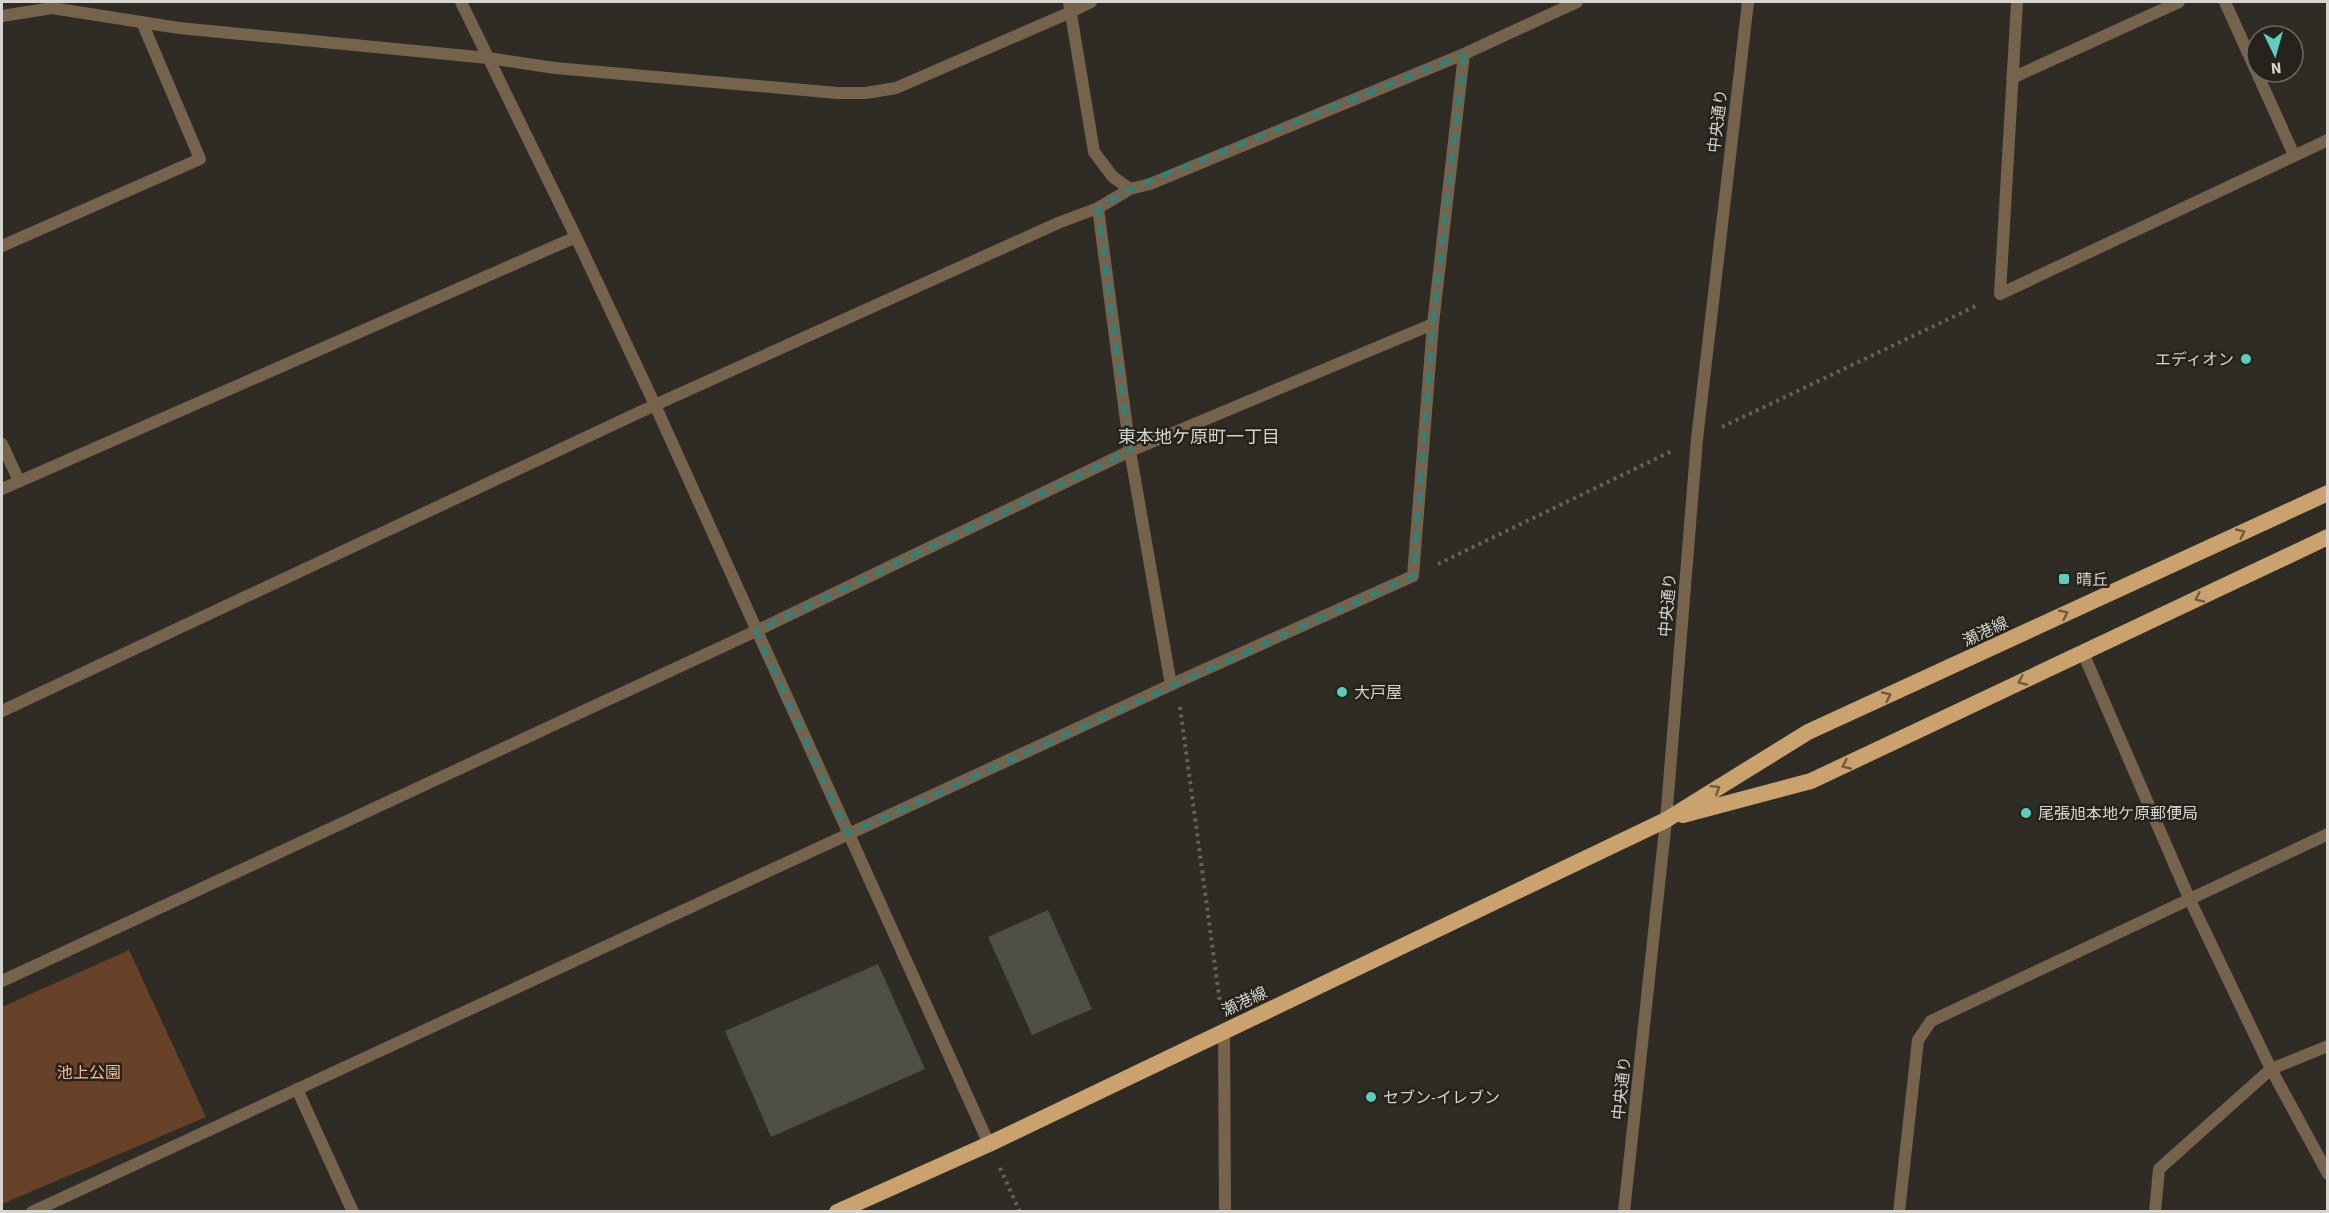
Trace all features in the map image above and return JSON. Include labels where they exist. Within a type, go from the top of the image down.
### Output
[{"type":"highway","name":"瀬港線","points":[[837,1212],[990,1144],[1666,820],[1808,732],[2328,493]]},
{"type":"highway","name":"瀬港線","points":[[1666,820],[1812,781],[2328,537]]},
{"type":"street","points":[[461,2],[655,405],[990,1144]]},
{"type":"street","points":[[2,16],[50,5],[179,28],[488,58],[555,68],[837,93],[867,93],[896,88],[1070,7],[1091,2]]},
{"type":"street","points":[[2,711],[655,405],[1058,223],[1098,208],[1130,189],[1150,184],[1464,54],[1577,2]]},
{"type":"street","name":"中央通り","points":[[1624,1212],[1666,820],[1697,439],[1748,2]]},
{"type":"street","points":[[2017,2],[2000,294],[2328,140]]},
{"type":"street","points":[[2012,78],[2179,2]]},
{"type":"street","points":[[2225,2],[2294,155]]},
{"type":"street","points":[[1070,7],[1094,152],[1113,177],[1130,189]]},
{"type":"street","points":[[2,246],[200,159],[142,22]]},
{"type":"street","points":[[33,1212],[1174,683],[1413,576],[1433,324],[1464,54]]},
{"type":"street","points":[[1098,208],[1130,451],[1174,683]]},
{"type":"street","points":[[2,489],[576,237]]},
{"type":"street","points":[[2,981],[756,631],[1130,451],[1433,324]]},
{"type":"street","points":[[2,444],[19,481]]},
{"type":"street","points":[[2083,652],[2190,898],[2271,1068],[2328,1174]]},
{"type":"street","points":[[1899,1212],[1918,1040],[1931,1021],[2328,834]]},
{"type":"street","points":[[1224,1031],[1225,1212]]},
{"type":"street","points":[[2155,1212],[2158,1169],[2271,1068],[2328,1046]]},
{"type":"street","points":[[297,1089],[353,1212]]},
{"type":"path","points":[[1413,576],[2000,294]]},
{"type":"path","points":[[1174,683],[1224,1031]]},
{"type":"path","points":[[990,1144],[1020,1212]]},
{"type":"highlighted area","points":[[1464,54],[1433,324],[1413,576],[848,834],[756,631],[1130,451],[1098,208],[1130,189]]},
{"type":"green space","name":"池上公園","points":[[129,950],[206,1117],[2,1204],[2,1007]]},
{"type":"building","points":[[1048,910],[1092,1009],[1032,1035],[988,937]]},
{"type":"building","points":[[878,964],[925,1069],[771,1137],[725,1031]]},
{"type":"place","name":"エディオン","points":[[2246,359]]},
{"type":"place","name":"晴丘","points":[[2064,579]]},
{"type":"place","name":"大戸屋","points":[[1342,692]]},
{"type":"place","name":"尾張旭本地ケ原郵便局","points":[[2026,813]]},
{"type":"place","name":"セブン-イレブン","points":[[1371,1097]]},
{"type":"district","name":"東本地ケ原町一丁目","points":[[1199,437]]}]
